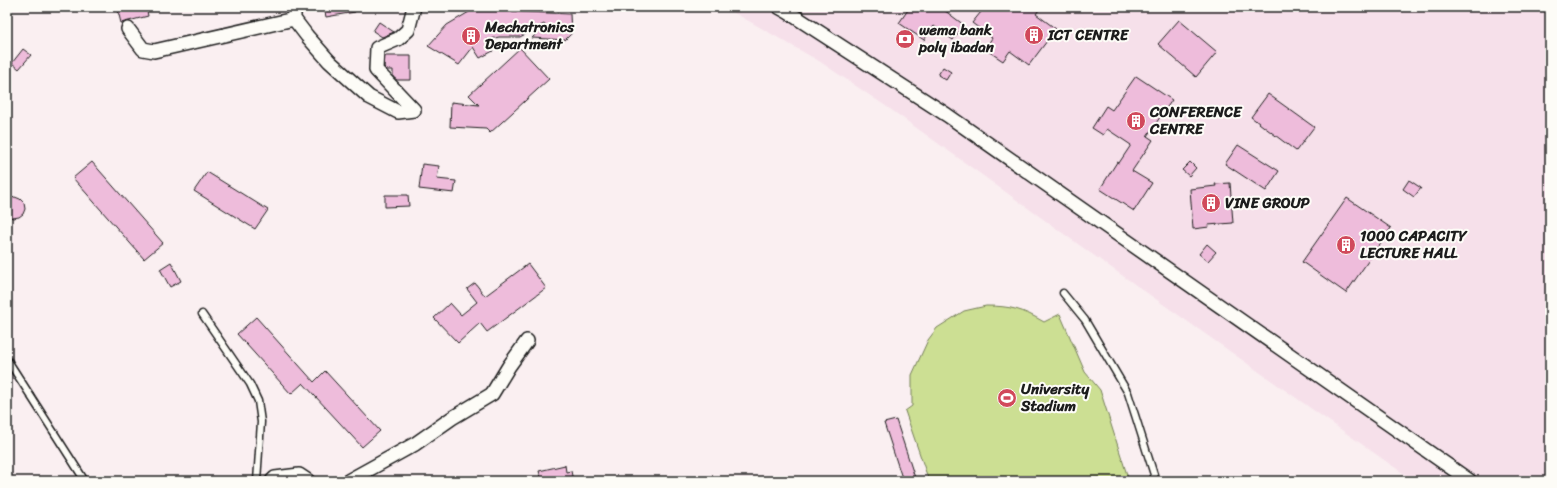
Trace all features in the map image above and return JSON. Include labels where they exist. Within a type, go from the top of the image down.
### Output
[{"type":"street","points":[[128,29],[143,49],[154,51],[294,13],[307,36],[329,61],[369,97],[398,112],[414,110],[376,70],[377,48],[398,39],[408,30],[414,7]]},
{"type":"street","points":[[778,7],[947,115],[1470,481]]},
{"type":"street","points":[[348,481],[415,444],[452,418],[492,394],[509,366],[527,341]]},
{"type":"street","points":[[272,481],[275,478],[299,475],[308,481]]},
{"type":"lane","points":[[1063,292],[1085,320],[1128,393],[1156,481]]},
{"type":"lane","points":[[202,314],[250,384],[258,401],[261,422],[257,481]]},
{"type":"lane","points":[[7,359],[86,481]]},
{"type":"shaded area","points":[[720,7],[1550,7],[1550,481],[1414,481],[1089,252],[893,111],[819,61],[731,11]]},
{"type":"green space","name":"University Stadium","points":[[986,306],[1016,309],[1044,322],[1060,314],[1085,372],[1100,390],[1129,481],[929,481],[905,411],[912,406],[912,375],[928,340],[937,328],[964,311]]},
{"type":"building","points":[[117,7],[146,7],[148,16],[121,23]]},
{"type":"building","points":[[324,7],[354,7],[355,12],[326,17]]},
{"type":"building","name":"Mechatronics Department","points":[[475,7],[504,7],[504,11],[570,14],[571,34],[565,40],[532,38],[545,25],[544,24],[520,37],[499,37],[487,40],[493,51],[480,58],[473,47],[459,65],[428,46],[447,25]]},
{"type":"building","points":[[910,7],[940,7],[964,25],[953,40],[934,26],[924,40],[899,23]]},
{"type":"building","name":"ICT CENTRE","points":[[985,7],[1041,7],[1036,14],[1056,29],[1029,65],[1010,51],[1003,61],[985,49],[992,38],[972,23]]},
{"type":"building","points":[[1179,20],[1217,52],[1196,77],[1158,44]]},
{"type":"building","points":[[379,22],[394,32],[382,37],[373,31]]},
{"type":"building","points":[[520,48],[549,79],[490,133],[486,129],[450,127],[451,102],[479,105],[469,95]]},
{"type":"building","points":[[23,49],[31,55],[19,69],[12,63]]},
{"type":"building","points":[[385,56],[411,56],[411,80],[397,80],[393,77],[393,70],[387,70],[384,67]]},
{"type":"building","points":[[943,67],[951,72],[946,80],[938,75]]},
{"type":"building","name":"CONFERENCE CENTRE","points":[[1136,76],[1172,100],[1147,136],[1153,140],[1132,171],[1152,183],[1134,211],[1100,189],[1117,162],[1119,163],[1131,145],[1107,129],[1103,135],[1092,128],[1106,106],[1112,110]]},
{"type":"building","points":[[1268,94],[1314,127],[1296,151],[1251,117]]},
{"type":"building","points":[[1238,145],[1279,171],[1266,191],[1225,164]]},
{"type":"building","points":[[92,162],[163,243],[144,259],[73,178]]},
{"type":"building","points":[[1190,162],[1196,168],[1189,176],[1182,170]]},
{"type":"building","points":[[422,164],[439,166],[437,179],[456,181],[454,193],[419,189]]},
{"type":"building","points":[[207,172],[268,210],[255,229],[194,191]]},
{"type":"building","points":[[1409,180],[1421,188],[1414,197],[1403,189]]},
{"type":"building","name":"VINE GROUP","points":[[1230,183],[1233,223],[1208,225],[1209,227],[1193,229],[1190,189],[1216,186],[1215,184]]},
{"type":"building","points":[[385,195],[408,195],[409,206],[385,207]]},
{"type":"building","points":[[15,197],[24,203],[25,209],[23,214],[19,217],[13,218],[7,216],[7,200]]},
{"type":"building","name":"1000 CAPACITY LECTURE HALL","points":[[1347,198],[1391,228],[1346,293],[1302,262]]},
{"type":"building","points":[[1207,244],[1216,252],[1208,261],[1199,254]]},
{"type":"building","points":[[171,262],[181,281],[170,287],[160,269]]},
{"type":"building","points":[[528,264],[546,288],[487,332],[480,323],[458,343],[434,318],[450,303],[461,315],[477,302],[467,289],[475,283],[485,296]]},
{"type":"building","points":[[256,317],[314,382],[325,371],[380,431],[362,447],[303,383],[291,394],[237,334]]},
{"type":"building","points":[[896,420],[916,481],[903,481],[884,423]]},
{"type":"building","points":[[565,465],[566,472],[571,471],[573,481],[542,481],[539,471]]},
{"type":"place","name":"ICT CENTRE","points":[[1034,35]]},
{"type":"place","name":"Mechatronics Department","points":[[471,36]]},
{"type":"place","name":"wema bank poly ibadan","points":[[905,39]]},
{"type":"place","name":"CONFERENCE CENTRE","points":[[1136,121]]},
{"type":"place","name":"VINE GROUP","points":[[1211,203]]},
{"type":"place","name":"1000 CAPACITY LECTURE HALL","points":[[1346,245]]},
{"type":"place","name":"University Stadium","points":[[1007,398]]}]
